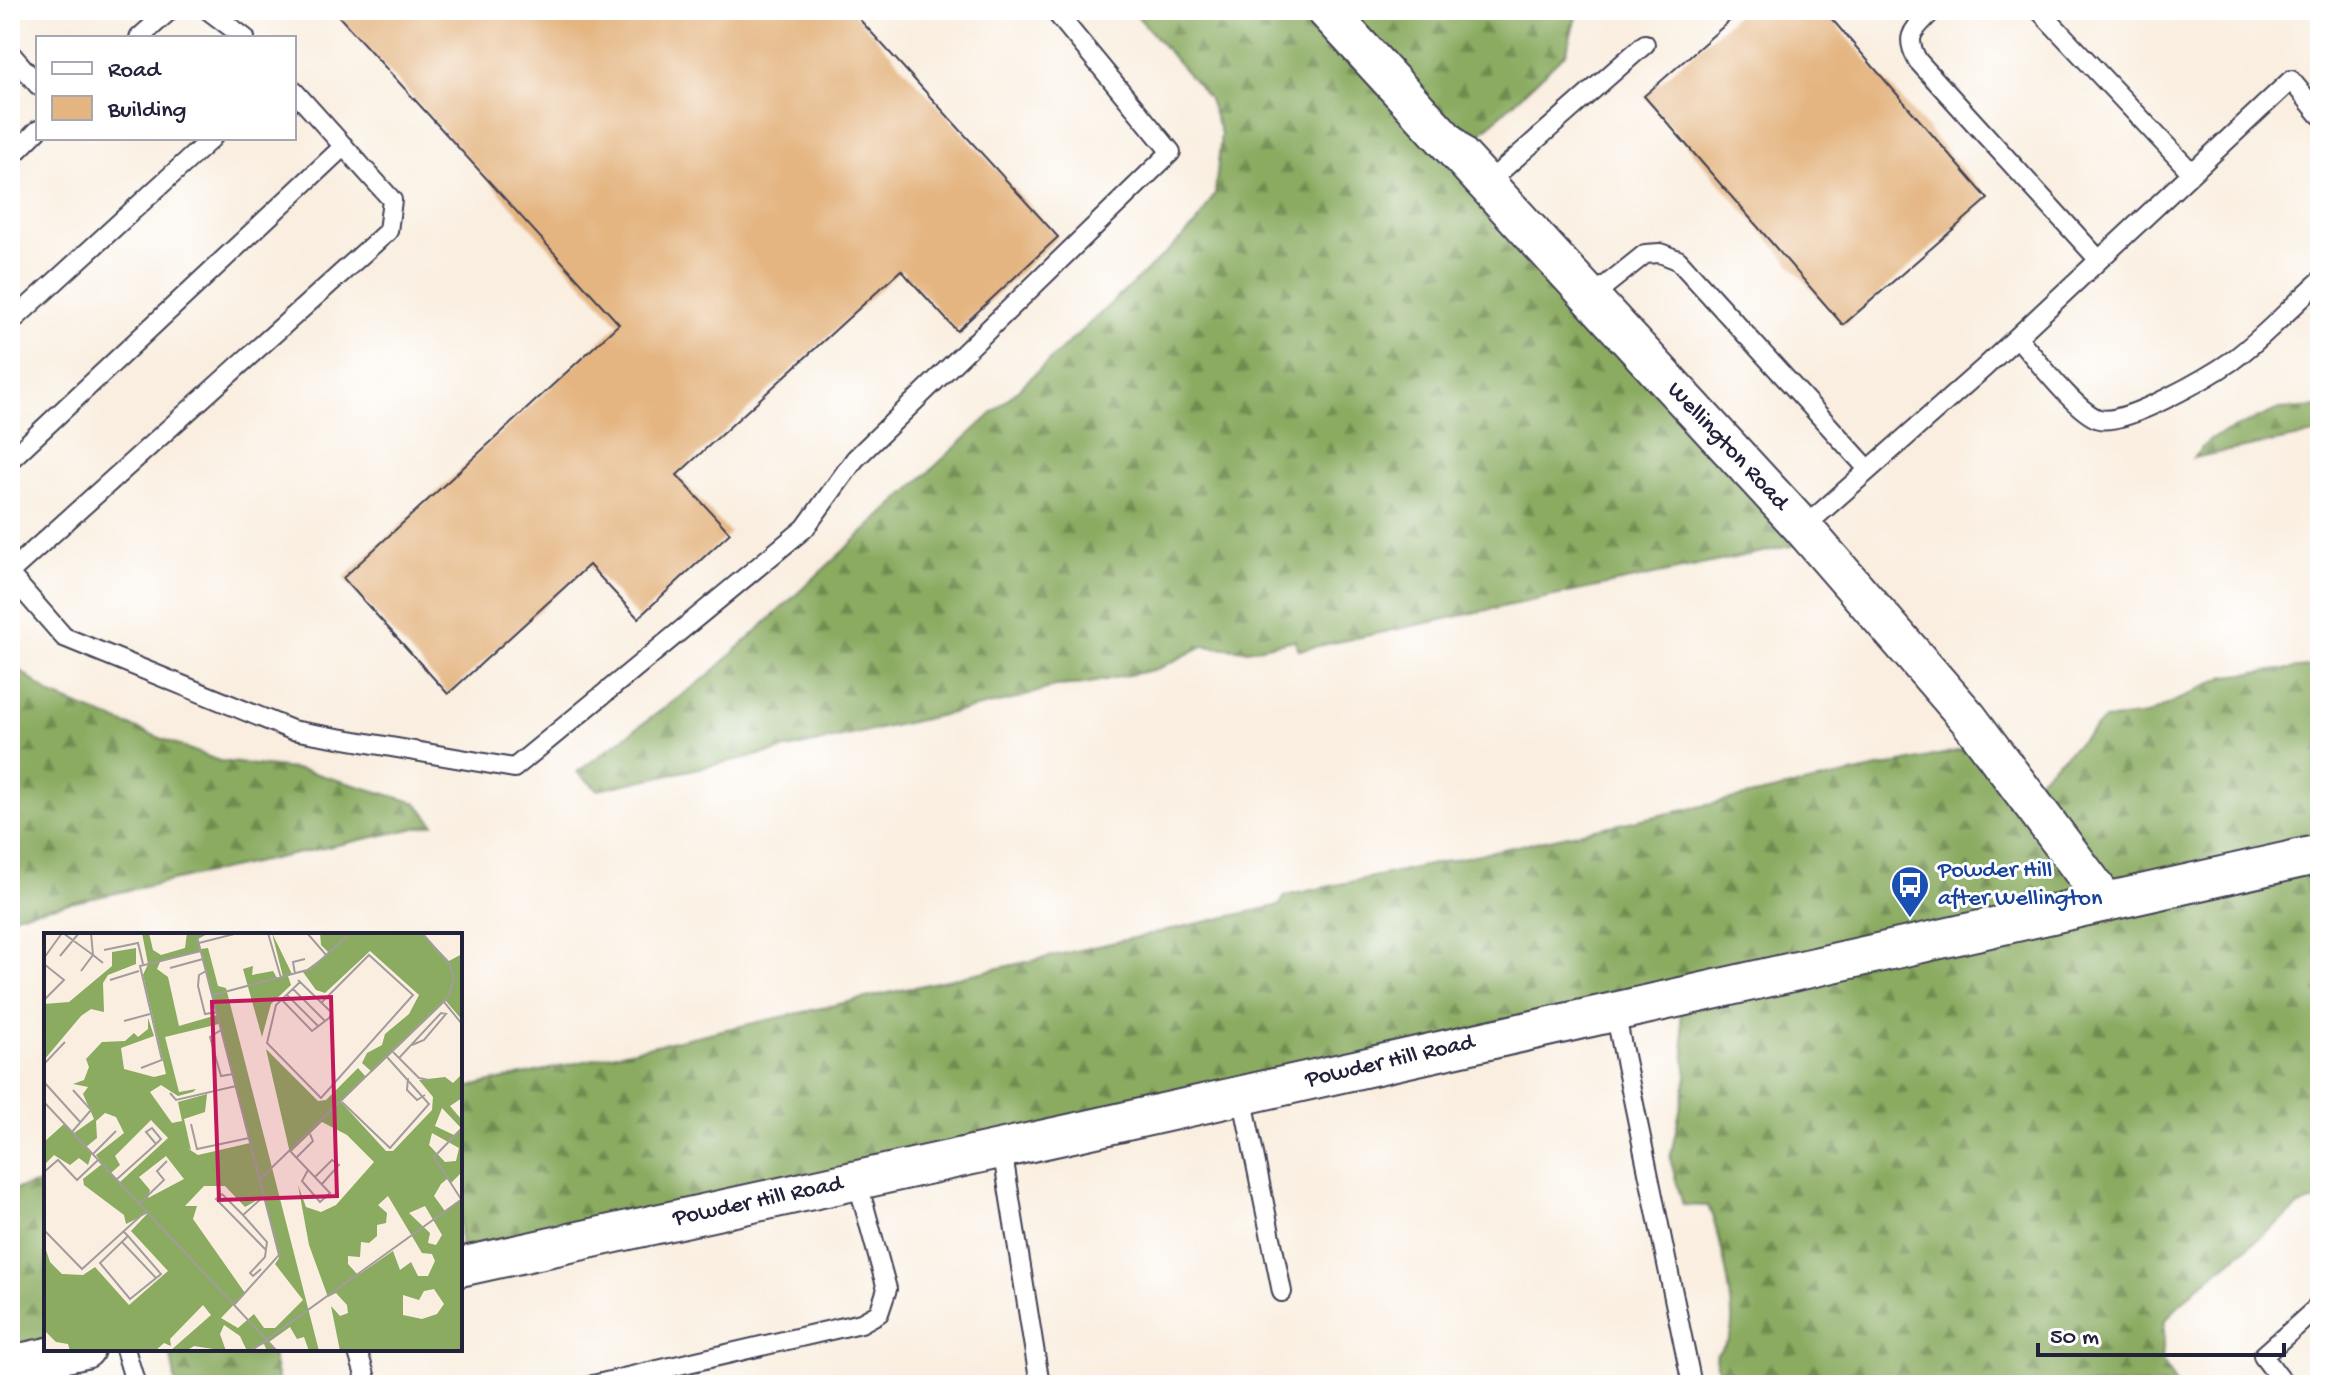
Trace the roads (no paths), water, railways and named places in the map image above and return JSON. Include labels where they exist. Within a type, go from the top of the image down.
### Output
[{"type":"street","name":"Wellington Road","points":[[1326,10],[1803,528],[1968,718],[2106,902]]},
{"type":"street","name":"Powder Hill Road","points":[[462,1267],[2106,902],[2315,862]]},
{"type":"street","points":[[10,1365],[76,1351]]},
{"type":"lane","points":[[141,36],[170,10]]},
{"type":"lane","points":[[208,10],[242,36]]},
{"type":"lane","points":[[296,93],[392,200],[388,231],[10,574],[64,637],[292,730],[514,768],[805,528],[855,459],[1171,152],[1054,10]]},
{"type":"lane","points":[[1933,10],[1911,34],[1909,46],[1918,61],[2099,260]]},
{"type":"lane","points":[[2039,10],[2192,173]]},
{"type":"lane","points":[[1486,184],[1645,44]]},
{"type":"lane","points":[[10,53],[36,83]]},
{"type":"lane","points":[[1803,528],[2017,337],[2291,80],[2320,115]]},
{"type":"lane","points":[[10,158],[36,132]]},
{"type":"lane","points":[[10,323],[210,140]]},
{"type":"lane","points":[[10,460],[344,146]]},
{"type":"lane","points":[[1590,298],[1645,254],[1660,253],[1678,260],[1868,469]]},
{"type":"lane","points":[[2017,337],[2082,410],[2100,420],[2118,418],[2141,412],[2232,360],[2320,281]]},
{"type":"lane","points":[[1615,1012],[1692,1385]]},
{"type":"lane","points":[[1242,1095],[1282,1292]]},
{"type":"lane","points":[[1002,1149],[1040,1385]]},
{"type":"lane","points":[[593,1385],[861,1323],[879,1313],[887,1289],[857,1180]]},
{"type":"lane","points":[[2285,1385],[2263,1356],[2320,1305]]},
{"type":"lane","points":[[126,1351],[136,1385]]},
{"type":"lane","points":[[358,1351],[368,1385]]},
{"type":"place","name":"Powder Hill after Wellington","points":[[1910,919]]}]
